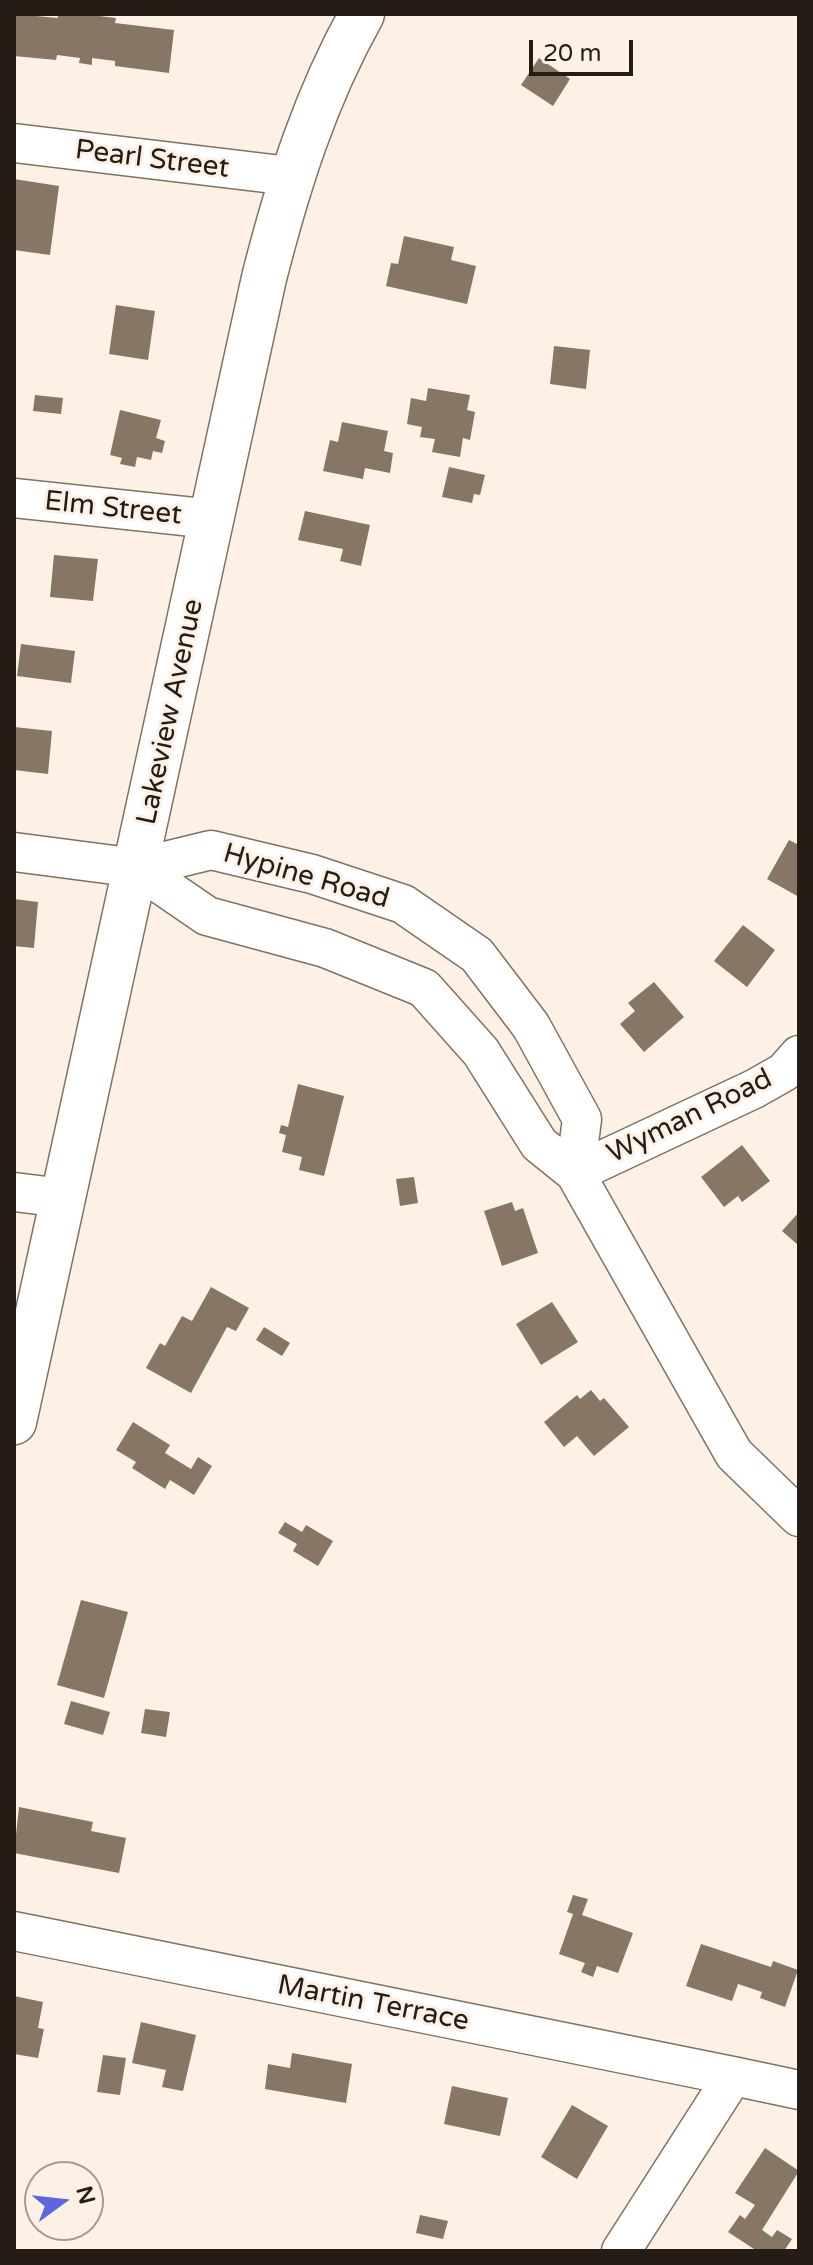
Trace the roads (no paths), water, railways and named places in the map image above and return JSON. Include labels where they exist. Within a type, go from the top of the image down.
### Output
[{"type":"main road","name":"Lakeview Avenue","points":[[14,1422],[250,340],[290,176],[322,91],[362,14]]},
{"type":"street","name":"Pearl Street","points":[[14,143],[290,176]]},
{"type":"street","name":"Elm Street","points":[[14,498],[212,519]]},
{"type":"street","name":"Hypine Road","points":[[137,868],[211,850],[312,874],[403,904],[477,955],[531,1026],[582,1119],[575,1173]]},
{"type":"street","points":[[14,852],[137,868],[207,916],[325,948],[424,988],[481,1052],[539,1144],[575,1173],[734,1454],[799,1517]]},
{"type":"street","name":"Wyman Road","points":[[575,1173],[794,1071]]},
{"type":"street","points":[[14,1192],[63,1198]]},
{"type":"street","name":"Martin Terrace","points":[[14,1931],[799,2090]]},
{"type":"street","points":[[621,2251],[733,2076]]}]
